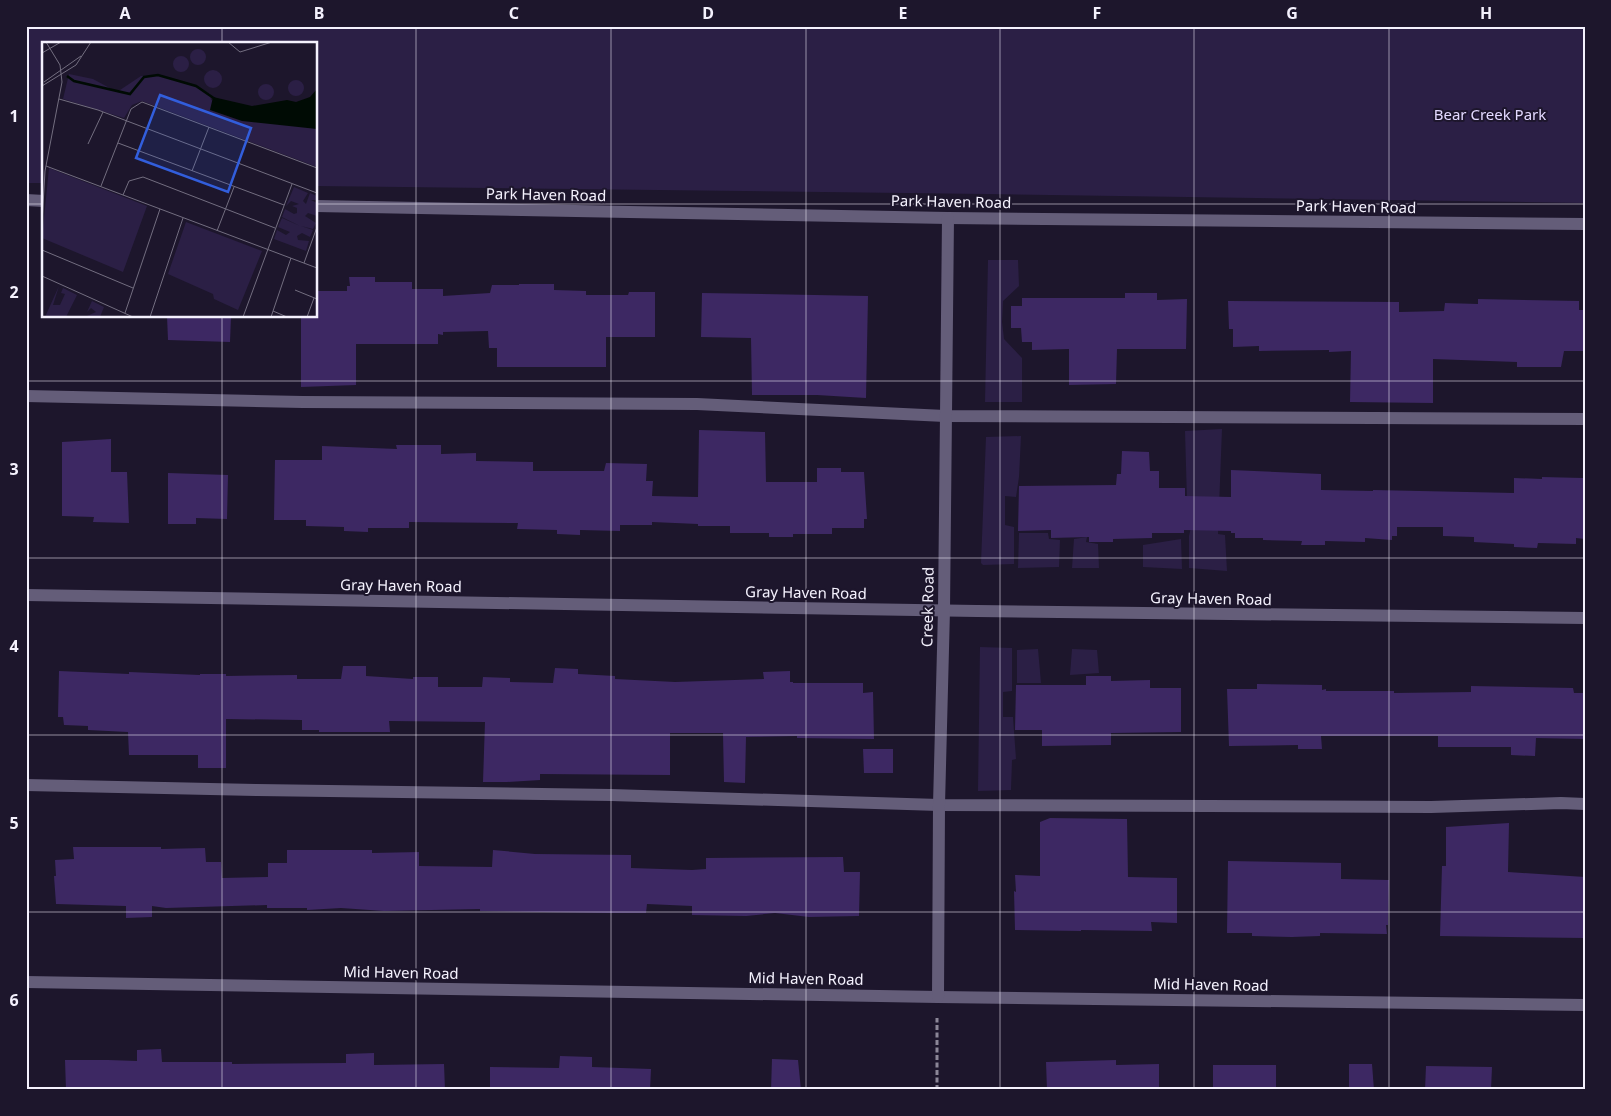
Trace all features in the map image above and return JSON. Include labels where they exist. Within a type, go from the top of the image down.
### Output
[{"type":"street","points":[[26,200],[42,201]]},
{"type":"street","name":"Park Haven Road","points":[[318,206],[948,218],[1585,224]]},
{"type":"street","name":"Creek Road","points":[[938,997],[948,218]]},
{"type":"street","points":[[26,396],[303,402],[697,404],[945,416],[1585,419]]},
{"type":"street","name":"Gray Haven Road","points":[[26,595],[1585,618]]},
{"type":"street","points":[[26,785],[612,795],[939,806],[1431,807],[1585,804]]},
{"type":"street","name":"Mid Haven Road","points":[[26,982],[938,997],[1585,1005]]},
{"type":"path","points":[[937,1090],[938,997]]},
{"type":"green space","name":"Bear Creek Park","points":[[26,26],[1585,26],[1585,203],[318,186],[318,42],[42,42],[42,183],[26,183]]},
{"type":"green space","points":[[988,260],[1018,260],[1019,286],[1003,301],[1002,322],[1004,339],[1022,358],[1022,402],[985,402]]},
{"type":"green space","points":[[1222,429],[1218,534],[1225,535],[1227,571],[1189,568],[1189,536],[1191,527],[1187,500],[1185,431]]},
{"type":"green space","points":[[1021,436],[1016,497],[1005,496],[1005,525],[1014,527],[1014,564],[983,565],[981,563],[986,437]]},
{"type":"green space","points":[[1019,533],[1048,533],[1049,539],[1060,540],[1059,567],[1018,568]]},
{"type":"green space","points":[[1087,537],[1086,542],[1098,544],[1099,568],[1072,568],[1074,539]]},
{"type":"green space","points":[[1181,539],[1182,569],[1143,567],[1143,545]]},
{"type":"green space","points":[[980,647],[1012,648],[1012,691],[1003,692],[1003,717],[1013,717],[1016,759],[1012,760],[1011,790],[978,791]]},
{"type":"green space","points":[[1038,649],[1041,683],[1017,683],[1017,650]]},
{"type":"green space","points":[[1072,649],[1097,650],[1099,673],[1070,675]]},
{"type":"building","points":[[349,277],[375,277],[375,282],[412,282],[412,289],[443,289],[443,296],[490,293],[492,285],[519,284],[554,284],[554,290],[586,291],[586,295],[628,295],[629,292],[655,292],[655,337],[606,337],[606,367],[497,367],[497,348],[489,348],[488,331],[443,332],[443,335],[438,334],[438,344],[356,344],[356,385],[301,387],[301,318],[318,318],[318,291],[347,291],[347,286],[350,286]]},
{"type":"building","points":[[702,293],[868,296],[866,398],[817,395],[752,395],[751,338],[701,337]]},
{"type":"building","points":[[1125,293],[1157,293],[1157,300],[1187,299],[1186,349],[1117,349],[1116,384],[1069,385],[1069,349],[1032,350],[1032,342],[1022,342],[1021,328],[1011,328],[1011,306],[1022,306],[1022,298],[1125,298]]},
{"type":"building","points":[[1478,299],[1579,301],[1579,310],[1585,310],[1585,351],[1564,351],[1561,367],[1517,367],[1517,362],[1433,359],[1433,403],[1350,402],[1351,351],[1259,351],[1259,346],[1233,347],[1233,329],[1229,329],[1228,301],[1399,302],[1399,312],[1444,311],[1445,303],[1478,304]]},
{"type":"building","points":[[167,318],[231,318],[230,342],[168,340]]},
{"type":"building","points":[[699,430],[765,432],[766,482],[817,482],[817,468],[841,468],[841,472],[864,472],[867,519],[864,519],[864,528],[832,528],[832,534],[793,534],[793,537],[769,537],[769,533],[730,533],[730,526],[698,526],[698,524],[652,522],[652,525],[620,525],[620,531],[580,530],[580,535],[557,534],[557,530],[517,529],[518,523],[409,522],[409,528],[368,528],[368,532],[344,531],[344,527],[306,526],[306,520],[274,520],[275,460],[322,460],[322,446],[397,449],[396,445],[441,445],[441,454],[476,453],[476,461],[533,462],[533,471],[604,471],[606,463],[647,464],[646,481],[653,481],[652,496],[698,497]]},
{"type":"building","points":[[111,439],[111,472],[127,472],[129,523],[93,522],[94,517],[62,516],[62,442]]},
{"type":"building","points":[[1122,451],[1149,452],[1150,471],[1159,471],[1159,488],[1185,488],[1185,496],[1231,497],[1231,470],[1321,474],[1321,490],[1514,493],[1514,478],[1583,478],[1585,539],[1576,538],[1576,544],[1538,543],[1537,548],[1514,547],[1514,544],[1474,542],[1474,537],[1443,536],[1443,527],[1397,527],[1397,536],[1392,536],[1392,540],[1365,538],[1365,542],[1325,541],[1325,545],[1301,545],[1302,541],[1235,538],[1235,533],[1231,533],[1231,531],[1184,530],[1184,533],[1152,533],[1152,538],[1113,539],[1113,542],[1089,542],[1089,537],[1051,538],[1051,530],[1018,531],[1019,486],[1116,485],[1117,474],[1121,474]]},
{"type":"building","points":[[168,473],[228,475],[227,519],[196,518],[196,524],[168,524]]},
{"type":"building","points":[[343,666],[366,666],[366,676],[413,679],[413,677],[438,677],[438,687],[482,687],[483,677],[510,678],[510,682],[553,683],[555,668],[578,669],[578,674],[615,676],[615,679],[675,682],[764,679],[763,672],[790,671],[790,682],[793,683],[863,683],[863,693],[873,692],[874,739],[797,738],[797,736],[746,737],[745,783],[724,782],[723,733],[670,733],[670,775],[540,774],[540,780],[483,782],[485,722],[389,721],[390,732],[319,732],[319,730],[302,730],[302,720],[226,719],[226,768],[198,768],[198,755],[129,755],[128,732],[88,730],[88,726],[64,725],[63,717],[58,717],[59,671],[129,674],[129,672],[200,675],[226,674],[226,676],[297,675],[297,679],[341,679]]},
{"type":"building","points":[[1086,676],[1111,676],[1111,681],[1150,680],[1150,688],[1181,688],[1181,732],[1111,733],[1111,745],[1042,746],[1042,730],[1015,730],[1016,685],[1086,685]]},
{"type":"building","points":[[1257,684],[1322,685],[1322,690],[1326,689],[1326,691],[1394,691],[1394,693],[1471,692],[1471,686],[1573,688],[1574,693],[1585,693],[1585,739],[1536,738],[1535,756],[1511,755],[1511,747],[1438,747],[1438,736],[1321,736],[1322,749],[1298,749],[1298,745],[1229,746],[1227,689],[1257,689]]},
{"type":"building","points":[[863,749],[893,749],[893,773],[864,773]]},
{"type":"building","points":[[1050,818],[1127,819],[1128,877],[1177,878],[1177,923],[1151,922],[1152,931],[1015,930],[1015,875],[1040,876],[1040,822]]},
{"type":"building","points":[[1509,823],[1508,872],[1585,877],[1585,938],[1440,936],[1442,866],[1446,866],[1446,827]]},
{"type":"building","points":[[73,847],[205,848],[206,862],[221,862],[222,878],[268,877],[268,863],[287,863],[287,850],[372,850],[372,853],[419,852],[419,866],[492,867],[493,850],[535,854],[631,855],[631,868],[692,870],[706,869],[706,858],[843,857],[844,872],[860,872],[859,916],[809,917],[775,913],[746,916],[692,915],[692,906],[647,904],[646,913],[480,911],[480,909],[384,911],[341,908],[307,910],[307,908],[267,908],[267,905],[166,908],[152,906],[152,917],[126,918],[126,906],[56,904],[55,860],[74,859]]},
{"type":"building","points":[[1228,861],[1341,863],[1341,879],[1389,880],[1387,934],[1320,933],[1320,936],[1292,937],[1252,936],[1252,933],[1227,933]]},
{"type":"building","points":[[161,1049],[162,1062],[232,1062],[232,1064],[346,1063],[346,1054],[374,1053],[374,1065],[444,1064],[445,1090],[66,1090],[65,1060],[137,1061],[137,1050]]},
{"type":"building","points":[[560,1056],[592,1057],[592,1067],[651,1069],[650,1090],[490,1090],[490,1067],[559,1068]]},
{"type":"building","points":[[772,1059],[798,1060],[801,1090],[771,1090]]},
{"type":"building","points":[[1116,1060],[1116,1065],[1159,1064],[1159,1090],[1047,1090],[1046,1062]]},
{"type":"building","points":[[1349,1064],[1372,1064],[1374,1090],[1349,1090]]},
{"type":"building","points":[[1213,1065],[1276,1065],[1276,1090],[1213,1090]]},
{"type":"building","points":[[1426,1066],[1492,1067],[1491,1090],[1425,1090]]}]
